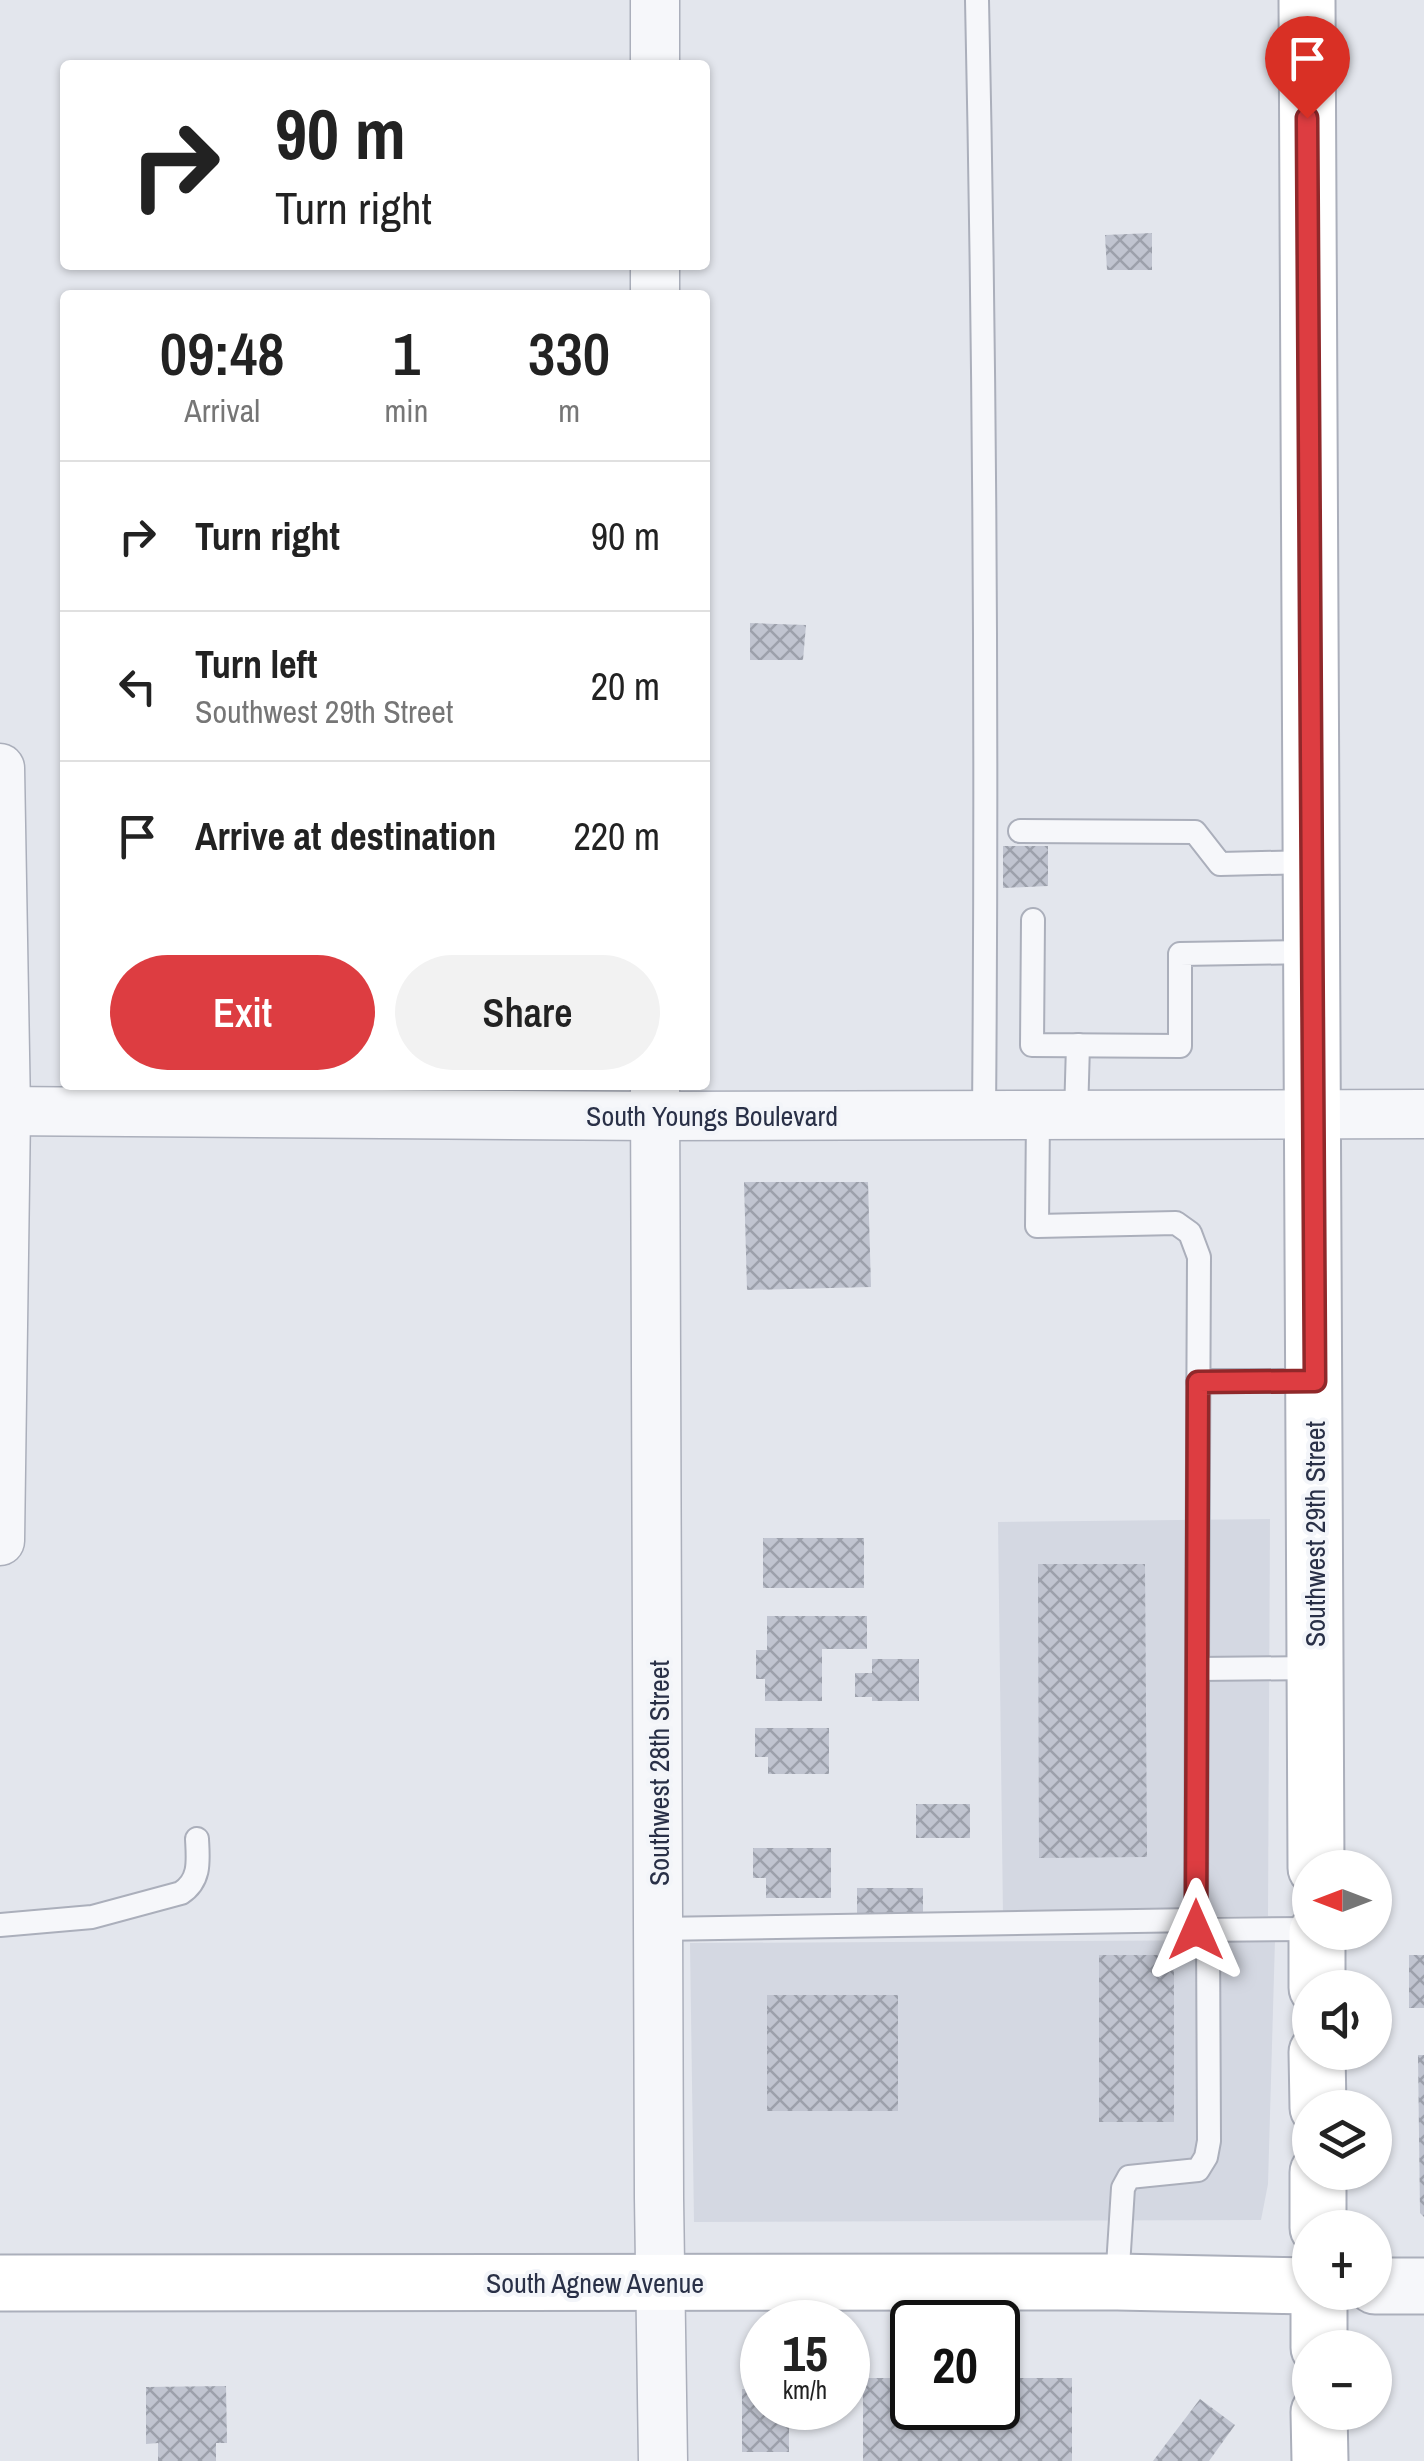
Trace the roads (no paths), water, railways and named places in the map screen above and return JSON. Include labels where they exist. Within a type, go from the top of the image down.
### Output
[{"type":"main road","name":"Southwest 29th Street","points":[[1306,0],[1316,1850]]},
{"type":"main road","name":"South Agnew Avenue","points":[[0,2283],[1117,2282],[1292,2286]]},
{"type":"main road","points":[[1320,2430],[1320,2461]]},
{"type":"street","points":[[656,0],[656,60]]},
{"type":"street","points":[[0,768],[0,1541]]},
{"type":"street","name":"South Youngs Boulevard","points":[[3,1111],[656,1101],[984,1116],[1424,1114]]},
{"type":"street","name":"Southwest 28th Street","points":[[656,1101],[663,2461]]},
{"type":"street","points":[[1392,2286],[1424,2286]]},
{"type":"lane","points":[[977,0],[984,360],[984,1116]]},
{"type":"lane","points":[[1020,831],[1195,832],[1220,864],[1311,862]]},
{"type":"lane","points":[[1033,920],[1032,1045],[1180,1046],[1180,954],[1311,952]]},
{"type":"lane","points":[[1078,1045],[1057,1115],[1036,1226],[1176,1223],[1190,1233],[1199,1256],[1198,1668],[1209,2141],[1198,2170],[1129,2177],[1123,2188],[1117,2282]]},
{"type":"lane","points":[[1198,1382],[1315,1381]]},
{"type":"lane","points":[[1198,1668],[1316,1668]]},
{"type":"lane","points":[[0,1925],[92,1917],[181,1892],[195,1879],[197,1839]]},
{"type":"lane","points":[[659,1929],[1202,1925],[1292,1930]]}]
